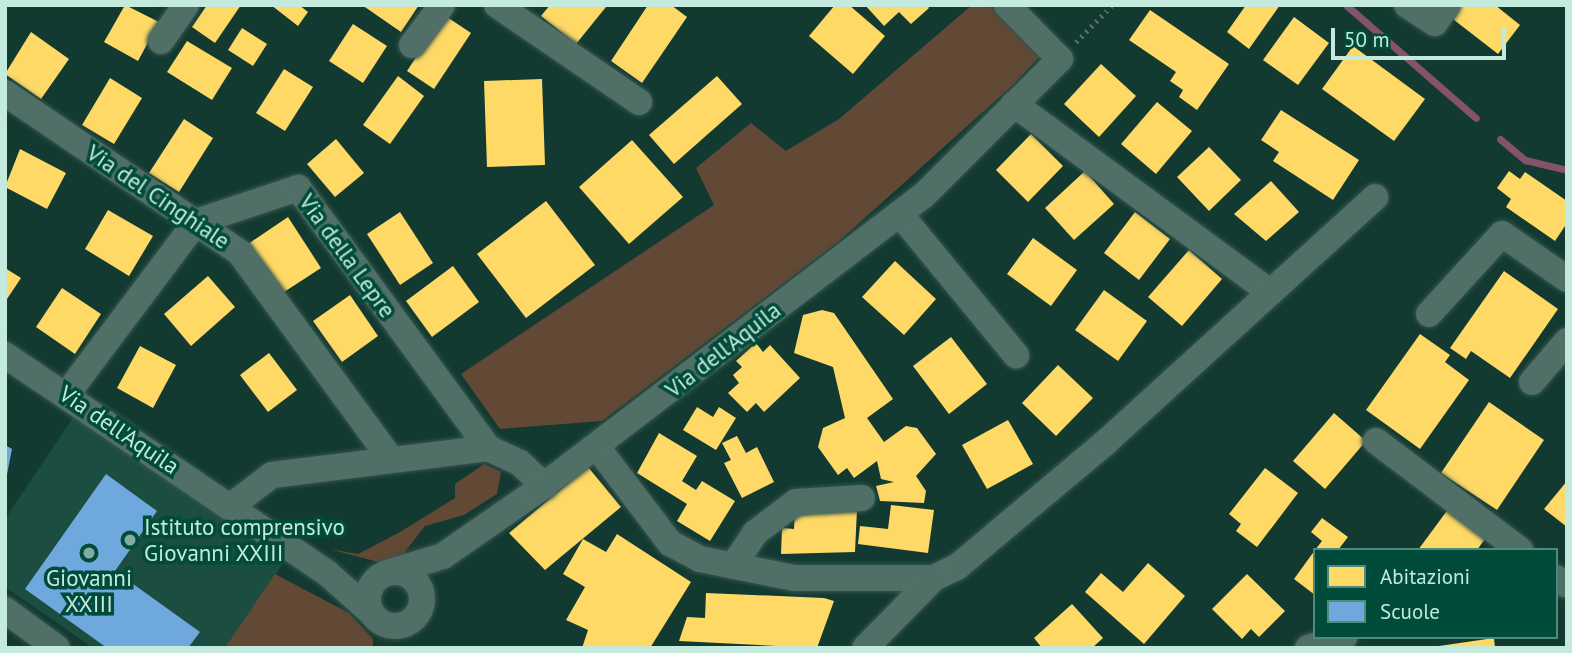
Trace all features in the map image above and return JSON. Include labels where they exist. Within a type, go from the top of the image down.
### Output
[{"type":"street","points":[[161,41],[186,5]]},
{"type":"street","points":[[412,45],[442,5]]},
{"type":"street","points":[[497,5],[639,102]]},
{"type":"street","points":[[1007,5],[1060,59]]},
{"type":"street","points":[[1407,5],[1435,23],[1447,5]]},
{"type":"street","name":"Via dell'Aquila","points":[[383,575],[443,556],[621,429],[900,214],[1060,59]]},
{"type":"street","name":"Via del Cinghiale","points":[[5,93],[240,253],[390,458]]},
{"type":"street","points":[[1014,104],[1270,292]]},
{"type":"street","name":"Via della Lepre","points":[[196,222],[298,188],[488,448]]},
{"type":"street","points":[[865,648],[934,578],[957,567],[1106,442],[1375,197]]},
{"type":"street","points":[[900,214],[1016,355]]},
{"type":"street","points":[[67,394],[196,222]]},
{"type":"street","points":[[1429,314],[1502,234],[1567,279]]},
{"type":"street","points":[[1532,382],[1567,341]]},
{"type":"street","name":"Via dell'Aquila","points":[[5,355],[67,394],[317,566],[374,616],[392,648]]},
{"type":"street","points":[[1376,441],[1517,548]]},
{"type":"street","points":[[597,447],[670,543],[700,559],[794,578],[934,578]]},
{"type":"street","points":[[231,506],[272,475],[390,458],[488,448],[520,463],[545,485]]},
{"type":"street","points":[[733,566],[755,533],[796,502],[862,498]]},
{"type":"street","points":[[404,648],[421,592],[443,556]]},
{"type":"street","points":[[317,566],[383,575],[407,574],[421,592]]},
{"type":"street","points":[[383,575],[368,594],[374,616],[399,626],[413,619]]},
{"type":"street","points":[[5,610],[57,648]]},
{"type":"street","points":[[1308,648],[1337,639]]},
{"type":"path","points":[[1060,59],[1112,5]]},
{"type":"shaded area","points":[[972,5],[989,5],[1040,56],[1013,85],[838,242],[602,421],[500,429],[461,374],[714,205],[696,168],[751,123],[786,151],[839,119]]},
{"type":"shaded area","name":"Istituto comprensivo Giovanni XXIII","points":[[74,416],[285,560],[226,648],[93,648],[5,587],[5,519]]},
{"type":"shaded area","points":[[484,464],[501,472],[497,494],[464,515],[425,526],[401,557],[382,563],[329,549],[358,554],[400,532],[455,498],[455,484]]},
{"type":"shaded area","points":[[275,574],[349,613],[373,639],[373,648],[225,648]]},
{"type":"building: Abitazioni","points":[[125,5],[159,22],[138,61],[104,42]]},
{"type":"building: Abitazioni","points":[[207,5],[241,5],[215,43],[192,27]]},
{"type":"building: Abitazioni","points":[[271,5],[299,5],[308,12],[298,26]]},
{"type":"building: Abitazioni","points":[[362,5],[419,5],[401,32]]},
{"type":"building: Abitazioni","points":[[550,5],[606,7],[576,44],[541,16]]},
{"type":"building: Abitazioni","points":[[648,5],[671,5],[687,17],[642,83],[611,61]]},
{"type":"building: Abitazioni","points":[[835,5],[849,5],[885,36],[853,74],[809,36]]},
{"type":"building: Abitazioni","points":[[865,5],[927,5],[929,8],[911,24],[899,12],[884,26]]},
{"type":"building: Abitazioni","points":[[1246,5],[1280,5],[1249,49],[1227,32]]},
{"type":"building: Abitazioni","points":[[1457,5],[1495,5],[1520,25],[1498,54],[1449,16]]},
{"type":"building: Abitazioni","points":[[1150,10],[1229,64],[1197,110],[1179,97],[1183,90],[1170,81],[1176,72],[1129,40]]},
{"type":"building: Abitazioni","points":[[444,15],[471,33],[434,89],[407,71]]},
{"type":"building: Abitazioni","points":[[1294,17],[1329,43],[1298,85],[1263,60]]},
{"type":"building: Abitazioni","points":[[353,24],[387,46],[363,83],[329,61]]},
{"type":"building: Abitazioni","points":[[242,28],[267,44],[253,66],[228,50]]},
{"type":"building: Abitazioni","points":[[31,32],[69,59],[41,99],[5,74]]},
{"type":"building: Abitazioni","points":[[187,41],[232,68],[212,100],[167,72]]},
{"type":"building: Abitazioni","points":[[1353,46],[1425,99],[1394,141],[1322,89]]},
{"type":"building: Abitazioni","points":[[1101,64],[1136,96],[1099,137],[1064,104]]},
{"type":"building: Abitazioni","points":[[284,69],[313,87],[285,131],[256,113]]},
{"type":"building: Abitazioni","points":[[398,76],[424,96],[390,144],[363,125]]},
{"type":"building: Abitazioni","points":[[717,76],[742,104],[674,164],[649,135]]},
{"type":"building: Abitazioni","points":[[110,78],[142,98],[114,144],[82,125]]},
{"type":"building: Abitazioni","points":[[542,79],[545,165],[487,167],[484,81]]},
{"type":"building: Abitazioni","points":[[1157,102],[1192,131],[1156,174],[1121,144]]},
{"type":"building: Abitazioni","points":[[1281,110],[1359,160],[1333,200],[1273,161],[1279,152],[1261,140]]},
{"type":"building: Abitazioni","points":[[184,119],[213,138],[179,192],[149,173]]},
{"type":"building: Abitazioni","points":[[1031,134],[1063,166],[1028,202],[996,170]]},
{"type":"building: Abitazioni","points":[[336,139],[364,173],[335,197],[307,164]]},
{"type":"building: Abitazioni","points":[[632,140],[683,197],[629,244],[579,187]]},
{"type":"building: Abitazioni","points":[[1209,147],[1241,180],[1209,211],[1177,177]]},
{"type":"building: Abitazioni","points":[[20,149],[66,173],[47,209],[5,187]]},
{"type":"building: Abitazioni","points":[[1085,171],[1114,204],[1074,240],[1045,208]]},
{"type":"building: Abitazioni","points":[[1509,171],[1520,179],[1525,172],[1567,201],[1567,223],[1555,241],[1506,207],[1511,199],[1497,188]]},
{"type":"building: Abitazioni","points":[[1271,181],[1299,212],[1266,241],[1234,214]]},
{"type":"building: Abitazioni","points":[[546,201],[595,265],[526,318],[477,254]]},
{"type":"building: Abitazioni","points":[[108,210],[153,236],[129,276],[85,249]]},
{"type":"building: Abitazioni","points":[[400,212],[433,263],[400,285],[367,234]]},
{"type":"building: Abitazioni","points":[[1135,212],[1170,239],[1139,280],[1104,253]]},
{"type":"building: Abitazioni","points":[[288,217],[321,268],[281,294],[248,244]]},
{"type":"building: Abitazioni","points":[[1033,238],[1077,270],[1051,306],[1007,274]]},
{"type":"building: Abitazioni","points":[[1189,250],[1222,279],[1182,326],[1148,297]]},
{"type":"building: Abitazioni","points":[[895,261],[936,299],[904,335],[862,297]]},
{"type":"building: Abitazioni","points":[[453,266],[479,302],[432,337],[406,301]]},
{"type":"building: Abitazioni","points":[[5,268],[21,278],[5,302]]},
{"type":"building: Abitazioni","points":[[1504,271],[1558,309],[1510,378],[1471,351],[1466,359],[1450,348]]},
{"type":"building: Abitazioni","points":[[208,276],[235,307],[191,346],[164,314]]},
{"type":"building: Abitazioni","points":[[62,288],[101,314],[75,354],[36,327]]},
{"type":"building: Abitazioni","points":[[1104,290],[1147,321],[1118,361],[1075,330]]},
{"type":"building: Abitazioni","points":[[350,295],[378,336],[342,362],[313,321]]},
{"type":"building: Abitazioni","points":[[822,310],[834,313],[893,399],[867,418],[884,442],[906,426],[917,428],[936,454],[916,476],[926,491],[924,503],[880,501],[876,486],[894,482],[881,479],[877,461],[854,478],[847,468],[838,475],[818,447],[823,428],[845,418],[833,367],[794,353],[803,315]]},
{"type":"building: Abitazioni","points":[[1420,334],[1450,355],[1445,362],[1469,380],[1420,449],[1366,410]]},
{"type":"building: Abitazioni","points":[[951,337],[987,384],[949,414],[913,366]]},
{"type":"building: Abitazioni","points":[[756,343],[763,352],[770,345],[800,378],[764,412],[756,403],[747,412],[728,393],[739,383],[733,375],[742,367],[736,361]]},
{"type":"building: Abitazioni","points":[[140,346],[176,365],[153,408],[117,388]]},
{"type":"building: Abitazioni","points":[[269,353],[297,390],[268,412],[240,375]]},
{"type":"building: Abitazioni","points":[[1058,365],[1093,398],[1056,436],[1022,403]]},
{"type":"building: Abitazioni","points":[[1489,402],[1544,440],[1497,510],[1441,473]]},
{"type":"building: Abitazioni","points":[[697,407],[713,417],[719,407],[736,418],[716,450],[683,430]]},
{"type":"building: Abitazioni","points":[[1334,413],[1366,441],[1325,489],[1293,461]]},
{"type":"building: Abitazioni","points":[[1008,420],[1033,464],[987,489],[962,445]]},
{"type":"building: Abitazioni","points":[[659,433],[697,456],[682,481],[696,490],[702,481],[735,501],[710,541],[677,521],[687,504],[637,473]]},
{"type":"building: Abitazioni","points":[[737,436],[746,453],[757,447],[774,482],[742,498],[724,463],[731,460],[722,443]]},
{"type":"building: Abitazioni","points":[[588,467],[621,507],[545,570],[509,533]]},
{"type":"building: Abitazioni","points":[[1265,468],[1298,493],[1257,547],[1236,531],[1241,524],[1229,514]]},
{"type":"building: Abitazioni","points":[[1567,481],[1567,527],[1544,509]]},
{"type":"building: Abitazioni","points":[[891,505],[934,510],[928,553],[858,544],[860,526],[888,529]]},
{"type":"building: Abitazioni","points":[[795,507],[857,509],[855,552],[781,554],[782,528],[794,529]]},
{"type":"building: Abitazioni","points":[[1449,508],[1487,536],[1478,548],[1419,548]]},
{"type":"building: Abitazioni","points":[[1322,518],[1348,537],[1340,548],[1317,548],[1322,541],[1311,532]]},
{"type":"building: Abitazioni","points":[[617,534],[691,582],[650,648],[582,648],[588,630],[566,620],[585,587],[563,574],[583,539],[606,552]]},
{"type":"building: Abitazioni","points":[[1313,553],[1313,593],[1294,579]]},
{"type":"building: Abitazioni","points":[[1148,563],[1185,596],[1144,644],[1085,592],[1101,573],[1123,592]]},
{"type":"building: Abitazioni","points":[[1247,574],[1285,611],[1259,637],[1251,629],[1242,639],[1212,609]]},
{"type":"building: Abitazioni","points":[[706,593],[824,598],[834,601],[817,648],[679,641],[687,617],[705,618]]},
{"type":"building: Abitazioni","points":[[1072,604],[1103,638],[1092,648],[1042,648],[1034,638]]},
{"type":"building: Abitazioni","points":[[1494,639],[1495,648],[1439,648]]},
{"type":"building: Scuole","points":[[5,445],[12,449],[5,485]]},
{"type":"building: Scuole","name":"Giovanni XXIII","points":[[106,474],[157,511],[115,571],[200,632],[188,648],[107,648],[25,589]]},
{"type":"waterway","points":[[1346,5],[1476,118]]},
{"type":"waterway","points":[[1500,139],[1525,160],[1567,170]]},
{"type":"place","name":"Istituto comprensivo Giovanni XXIII","points":[[130,540]]},
{"type":"place","name":"Giovanni XXIII","points":[[89,553]]}]
